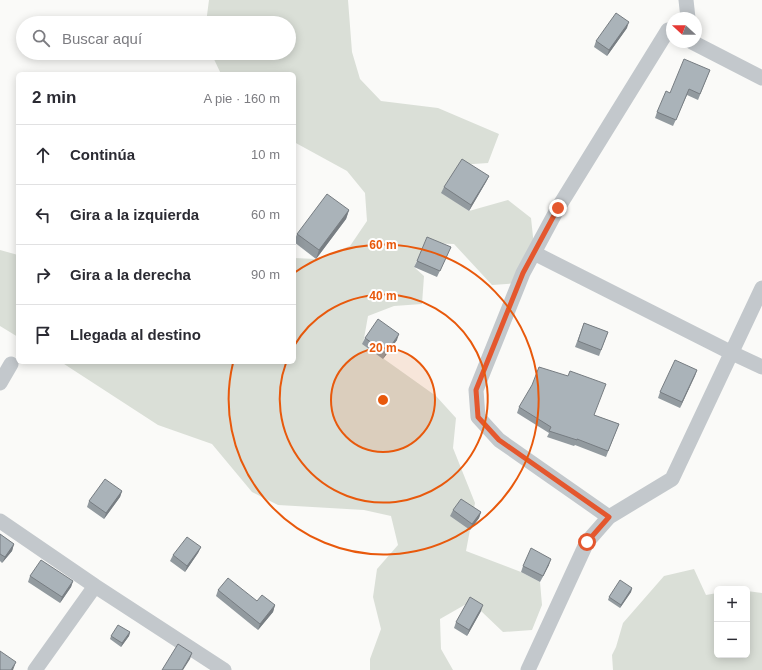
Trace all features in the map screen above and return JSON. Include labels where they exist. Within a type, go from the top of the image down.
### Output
[{"type":"street","points":[[686,0],[687,12]]},
{"type":"street","points":[[609,517],[499,440],[478,417],[476,390],[523,273],[558,208],[666,33]]},
{"type":"street","points":[[702,47],[762,78]]},
{"type":"street","points":[[534,253],[762,367]]},
{"type":"street","points":[[528,670],[587,542],[609,517],[672,479],[762,288]]},
{"type":"street","points":[[0,383],[11,364]]},
{"type":"street","points":[[0,522],[224,670]]},
{"type":"street","points":[[35,670],[95,586]]},
{"type":"shaded area","points":[[209,0],[348,0],[352,52],[360,79],[381,101],[438,108],[499,134],[488,163],[459,165],[442,193],[469,211],[508,200],[531,218],[534,246],[520,283],[492,285],[454,244],[425,243],[414,267],[424,276],[422,304],[394,306],[368,316],[363,344],[436,396],[456,418],[453,448],[475,503],[466,551],[521,572],[540,582],[542,605],[532,630],[503,632],[481,611],[468,603],[440,619],[441,649],[453,670],[370,670],[370,659],[381,629],[373,597],[377,569],[398,545],[391,516],[364,510],[278,505],[252,492],[212,444],[158,425],[64,364],[296,364],[296,258],[316,259],[350,246],[367,221],[365,193],[347,171],[296,143],[296,72],[220,72],[214,60],[296,60],[296,16],[207,16]]},
{"type":"shaded area","points":[[0,250],[16,254],[16,336],[0,326]]},
{"type":"shaded area","points":[[694,569],[706,595],[714,594],[714,658],[750,658],[750,591],[762,593],[762,670],[613,670],[612,655],[623,623],[664,576]]},
{"type":"building","points":[[616,13],[629,22],[609,50],[596,41]]},
{"type":"building","points":[[684,59],[710,70],[700,94],[689,89],[676,120],[657,112],[666,91],[670,93]]},
{"type":"building","points":[[462,159],[489,176],[471,205],[444,187]]},
{"type":"building","points":[[327,194],[349,210],[319,250],[297,234]]},
{"type":"building","points":[[427,237],[451,247],[440,271],[417,261]]},
{"type":"building","points":[[378,319],[399,334],[386,353],[365,338]]},
{"type":"building","points":[[584,323],[608,332],[601,350],[578,341]]},
{"type":"building","points":[[675,360],[697,370],[682,402],[660,392]]},
{"type":"building","points":[[539,367],[568,376],[570,371],[606,384],[594,415],[619,424],[608,451],[577,439],[549,431],[551,427],[519,407],[532,385]]},
{"type":"building","points":[[105,479],[122,491],[106,513],[89,501]]},
{"type":"building","points":[[461,499],[481,512],[472,524],[453,510]]},
{"type":"building","points":[[0,534],[14,544],[5,557],[0,554]]},
{"type":"building","points":[[187,537],[201,547],[187,566],[173,555]]},
{"type":"building","points":[[531,548],[551,559],[543,576],[523,566]]},
{"type":"building","points":[[41,560],[73,581],[62,597],[30,576]]},
{"type":"building","points":[[228,578],[257,601],[262,595],[275,605],[260,624],[218,590]]},
{"type":"building","points":[[620,580],[632,588],[621,605],[609,597]]},
{"type":"building","points":[[470,597],[483,605],[469,630],[456,622]]},
{"type":"building","points":[[118,625],[130,632],[122,643],[111,636]]},
{"type":"building","points":[[178,644],[192,653],[182,670],[162,670]]},
{"type":"building","points":[[0,651],[16,662],[11,670],[0,670]]},
{"type":"route","points":[[558,208],[523,273],[476,390],[478,417],[499,440],[609,517],[587,542]]}]
